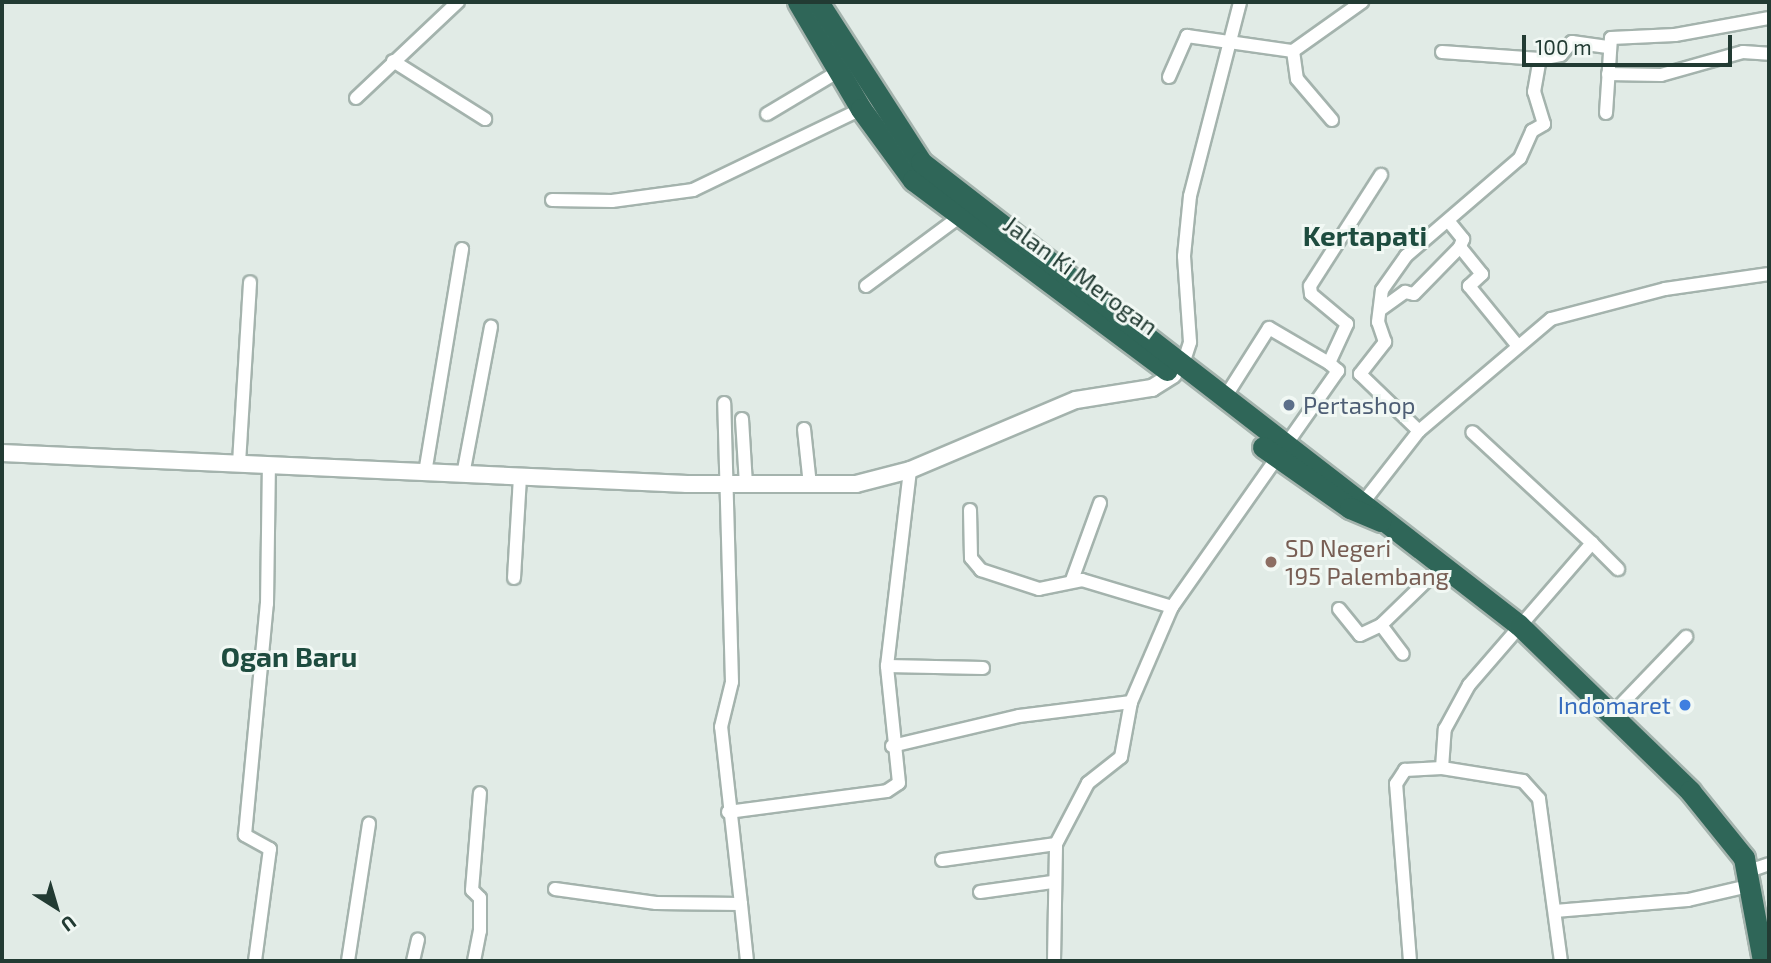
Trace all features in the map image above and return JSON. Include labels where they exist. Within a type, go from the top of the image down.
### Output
[{"type":"highway","name":"Jalan Ki Merogan","points":[[798,2],[861,109],[913,180],[958,218],[1178,369]]},
{"type":"highway","name":"Jalan Ki Merogan","points":[[818,2],[921,162],[1350,508],[1395,527]]},
{"type":"highway","name":"Jalan Ki Merogan","points":[[1281,452],[1365,500],[1519,625],[1716,818],[1757,873],[1763,961]]},
{"type":"street","points":[[356,98],[458,2]]},
{"type":"street","points":[[2,453],[724,485],[856,484],[910,470],[1076,400],[1152,388],[1178,369],[1189,342],[1184,256],[1190,196],[1225,44],[1240,2]]},
{"type":"street","points":[[1169,77],[1186,36],[1225,44],[1293,51],[1362,2]]},
{"type":"street","points":[[1606,113],[1606,47],[1616,36],[1675,35],[1769,18]]},
{"type":"street","points":[[1442,52],[1540,59],[1561,55],[1572,41],[1606,47]]},
{"type":"street","points":[[1293,51],[1297,79],[1332,120]]},
{"type":"street","points":[[1608,74],[1661,75],[1743,52],[1769,54]]},
{"type":"street","points":[[1419,431],[1360,376],[1385,342],[1380,294],[1398,265],[1450,223],[1520,158],[1532,131],[1544,124],[1534,92],[1540,59]]},
{"type":"street","points":[[393,61],[485,119]]},
{"type":"street","points":[[767,114],[839,71]]},
{"type":"street","points":[[552,200],[612,201],[693,190],[861,109]]},
{"type":"street","points":[[1329,363],[1347,324],[1311,294],[1310,286],[1381,175]]},
{"type":"street","points":[[866,286],[958,218]]},
{"type":"street","points":[[1380,310],[1405,292],[1414,294],[1460,247],[1463,239],[1450,223]]},
{"type":"street","points":[[1460,247],[1482,274],[1469,286],[1518,346]]},
{"type":"street","points":[[425,473],[462,248]]},
{"type":"street","points":[[1365,500],[1419,431],[1551,319],[1581,307],[1741,276],[1769,274]]},
{"type":"street","points":[[239,463],[250,282]]},
{"type":"street","points":[[463,475],[491,327]]},
{"type":"street","points":[[1054,961],[1052,882],[1056,844],[1087,783],[1121,757],[1131,702],[1172,607],[1338,371],[1269,328],[1224,404]]},
{"type":"street","points":[[724,403],[724,485],[732,592],[732,682],[720,727],[727,812],[747,961]]},
{"type":"street","points":[[742,419],[747,485]]},
{"type":"street","points":[[804,429],[810,485]]},
{"type":"street","points":[[1472,432],[1618,569]]},
{"type":"street","points":[[255,961],[270,849],[245,835],[267,604],[269,464]]},
{"type":"street","points":[[727,812],[895,789],[887,666],[910,470]]},
{"type":"street","points":[[514,578],[517,477]]},
{"type":"street","points":[[1072,580],[1100,503]]},
{"type":"street","points":[[970,510],[971,558],[981,570],[1039,589],[1072,580],[1172,607]]},
{"type":"street","points":[[1442,768],[1449,720],[1482,666],[1592,543]]},
{"type":"street","points":[[1339,610],[1359,635],[1381,625],[1444,564]]},
{"type":"street","points":[[1381,625],[1403,654]]},
{"type":"street","points":[[1610,716],[1686,638]]},
{"type":"street","points":[[887,666],[983,668]]},
{"type":"street","points":[[892,747],[1019,716],[1131,702]]},
{"type":"street","points":[[1410,961],[1396,784],[1405,770],[1442,768],[1509,776],[1532,789],[1544,819],[1561,961]]},
{"type":"street","points":[[474,961],[480,931],[480,898],[472,890],[480,793]]},
{"type":"street","points":[[348,961],[369,824]]},
{"type":"street","points":[[942,860],[1056,844]]},
{"type":"street","points":[[1555,911],[1688,900],[1757,873]]},
{"type":"street","points":[[980,892],[1052,882]]},
{"type":"street","points":[[555,889],[656,903],[741,904]]},
{"type":"street","points":[[413,961],[418,940]]},
{"type":"place","name":"Pertashop","points":[[1289,405]]},
{"type":"place","name":"SD Negeri 195 Palembang","points":[[1271,562]]},
{"type":"place","name":"Indomaret","points":[[1685,705]]},
{"type":"district","name":"Kertapati","points":[[1365,235]]},
{"type":"district","name":"Ogan Baru","points":[[289,656]]}]
